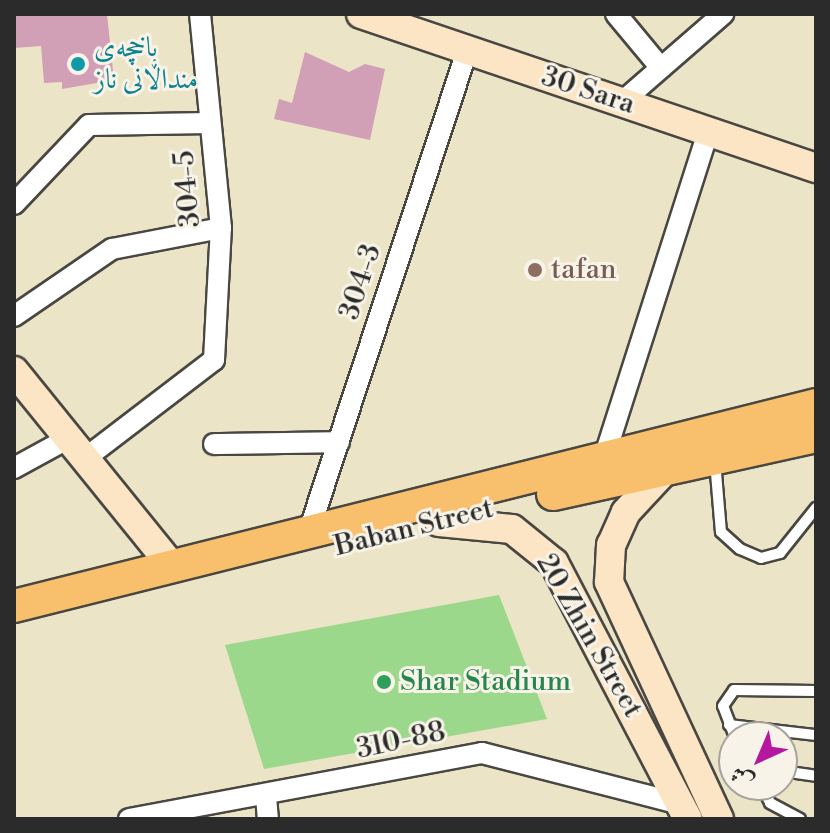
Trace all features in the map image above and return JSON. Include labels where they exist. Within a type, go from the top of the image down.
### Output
[{"type":"main road","name":"30 Sara","points":[[361,14],[816,168]]},
{"type":"main road","points":[[14,371],[173,567]]},
{"type":"main road","points":[[23,614],[173,567],[309,531],[816,405]]},
{"type":"main road","name":"Baban Street","points":[[23,614],[816,436]]},
{"type":"main road","name":"20 Zhin Street","points":[[668,467],[626,512],[607,564],[615,602],[719,819]]},
{"type":"main road","name":"20 Zhin Street","points":[[439,522],[499,525],[536,544],[568,588],[684,812]]},
{"type":"main road","points":[[628,700],[657,688]]},
{"type":"street","name":"304-5","points":[[76,449],[214,360],[221,228],[200,14]]},
{"type":"street","points":[[616,14],[661,68]]},
{"type":"street","points":[[623,101],[723,14]]},
{"type":"street","name":"304-3","points":[[309,531],[467,51]]},
{"type":"street","points":[[14,204],[89,125],[210,123]]},
{"type":"street","points":[[604,458],[708,132]]},
{"type":"street","points":[[14,316],[112,249],[221,228]]},
{"type":"street","points":[[214,444],[339,442]]},
{"type":"street","points":[[14,468],[76,449]]},
{"type":"street","name":"310-88","points":[[131,819],[266,797],[482,753],[684,812]]},
{"type":"street","points":[[266,797],[268,819]]},
{"type":"lane","points":[[715,457],[721,532],[740,549],[761,558],[780,553],[816,508]]},
{"type":"lane","points":[[728,721],[723,706],[734,690],[816,691]]},
{"type":"lane","points":[[773,801],[783,815],[800,819]]},
{"type":"green space","name":"Shar Stadium","points":[[499,595],[547,719],[264,769],[225,645]]},
{"type":"building","name":"باخچەی منداڵانی ناز","points":[[14,14],[107,14],[114,80],[62,89],[62,82],[44,83],[41,46],[14,48]]},
{"type":"building","points":[[305,52],[349,72],[365,64],[385,69],[370,140],[274,119],[279,99],[292,103]]},
{"type":"place","name":"باخچەی منداڵانی ناز","points":[[78,64]]},
{"type":"place","name":"tafan","points":[[535,270]]},
{"type":"place","name":"Shar Stadium","points":[[384,682]]}]
